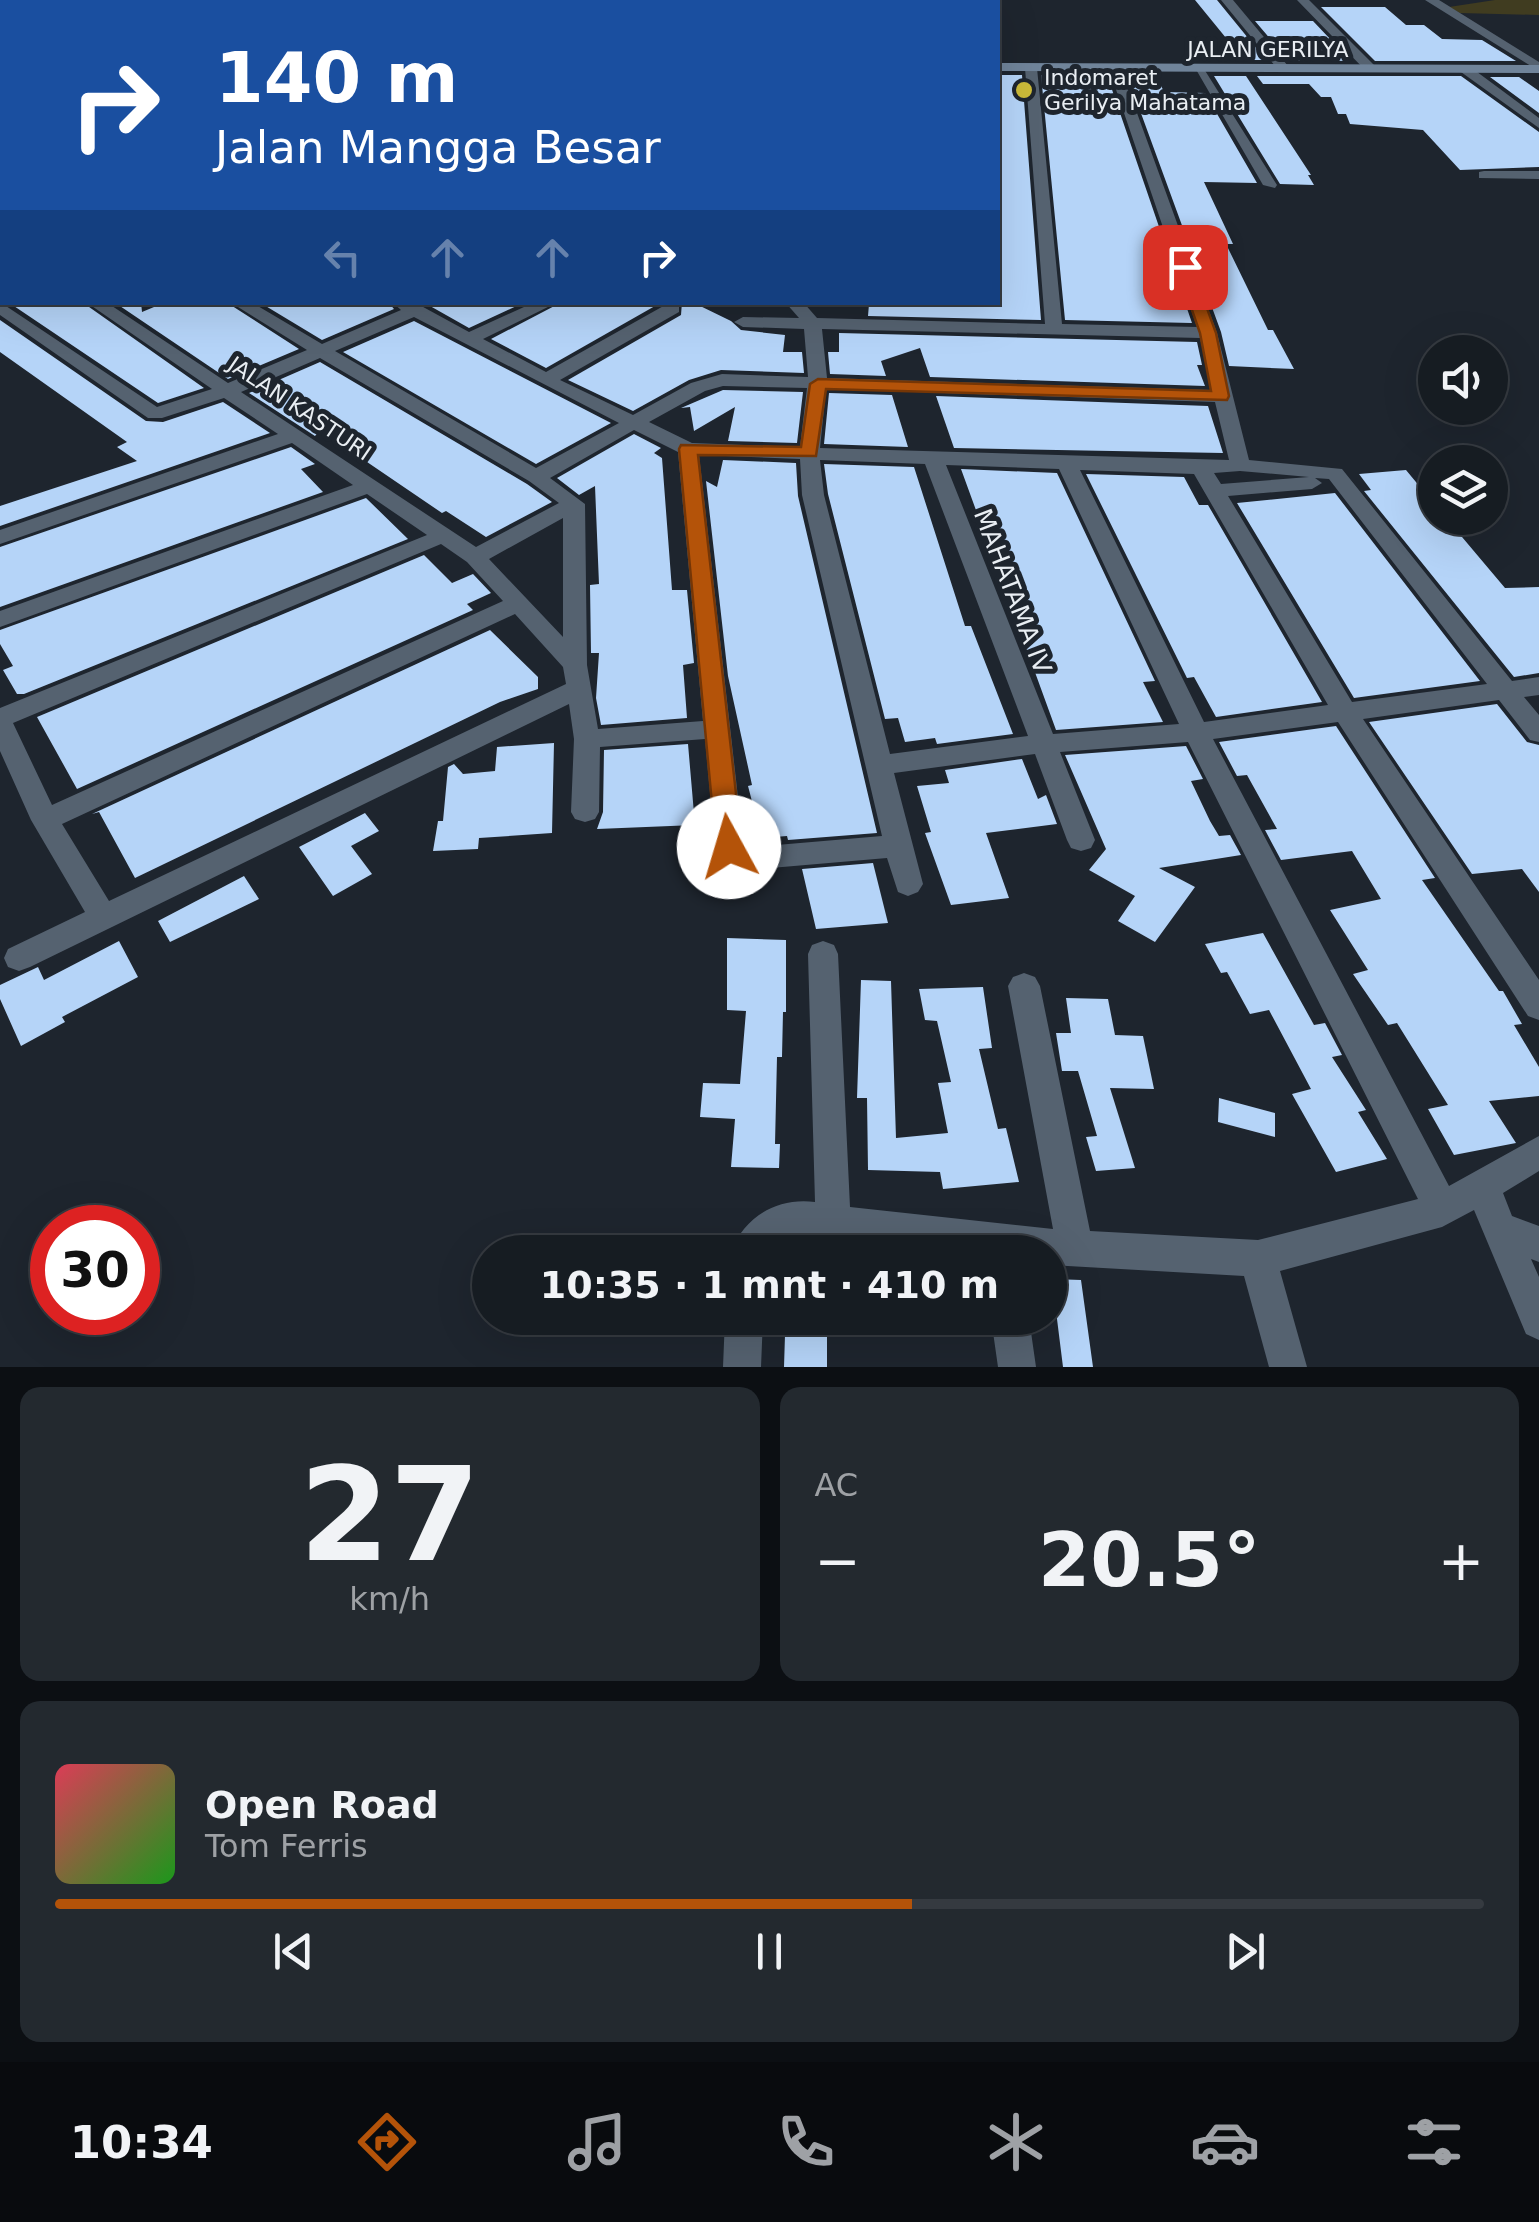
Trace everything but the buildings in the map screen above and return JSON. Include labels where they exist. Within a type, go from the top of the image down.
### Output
[{"type":"street","points":[[1227,0],[1284,69]]},
{"type":"street","points":[[1303,0],[1371,68]]},
{"type":"street","points":[[1430,0],[1539,68]]},
{"type":"street","name":"JALAN GERILYA","points":[[1000,68],[1539,68]]},
{"type":"street","points":[[1030,68],[1054,330]]},
{"type":"street","points":[[1115,68],[1208,333],[1240,465]]},
{"type":"street","points":[[1198,69],[1270,185]]},
{"type":"street","points":[[1464,69],[1539,124]]},
{"type":"street","points":[[1484,175],[1539,175]]},
{"type":"street","name":"JALAN KASTURI","points":[[99,305],[475,557],[576,677]]},
{"type":"street","points":[[243,305],[536,477],[574,504]]},
{"type":"street","points":[[468,339],[543,305]]},
{"type":"street","points":[[796,305],[814,326],[818,384],[810,452],[813,495],[908,884]]},
{"type":"street","points":[[916,305],[916,326]]},
{"type":"street","points":[[0,306],[151,414],[170,412],[229,390],[408,306],[546,380],[688,449],[1066,462],[1206,479],[1345,482]]},
{"type":"street","points":[[546,380],[673,308]]},
{"type":"street","points":[[742,322],[1208,333]]},
{"type":"street","points":[[536,477],[698,387],[722,380],[1221,396]]},
{"type":"street","points":[[0,537],[296,436]]},
{"type":"street","points":[[688,449],[729,847],[740,857],[898,846]]},
{"type":"street","name":"MAHATAMA IV","points":[[933,457],[1081,840]]},
{"type":"street","points":[[1066,462],[1196,732],[1442,1210]]},
{"type":"street","points":[[1206,479],[1240,465],[1330,471],[1345,482],[1539,733]]},
{"type":"street","points":[[1206,479],[1343,709],[1539,1006]]},
{"type":"street","points":[[0,620],[369,486]]},
{"type":"street","points":[[475,557],[574,504]]},
{"type":"street","points":[[574,504],[576,677],[588,739],[585,812]]},
{"type":"street","points":[[104,918],[45,820],[0,720],[445,535]]},
{"type":"street","points":[[45,820],[515,605]]},
{"type":"street","points":[[19,958],[576,677]]},
{"type":"street","points":[[882,765],[1042,744],[1196,732],[1343,709],[1539,686]]},
{"type":"street","points":[[588,739],[717,729]]},
{"type":"street","points":[[823,954],[833,1221]]},
{"type":"street","points":[[1024,986],[1075,1248]]},
{"type":"street","points":[[1067,1248],[1258,1258],[1442,1210],[1539,1152]]},
{"type":"street","points":[[1482,1189],[1539,1321]]},
{"type":"street","points":[[761,1235],[794,1217],[920,1235]]},
{"type":"street","points":[[1500,1228],[1539,1244]]},
{"type":"street","points":[[1258,1258],[1288,1367]]},
{"type":"street","points":[[742,1367],[743,1335]]},
{"type":"street","points":[[1012,1335],[1017,1367]]},
{"type":"shaded area","points":[[1495,0],[1539,0],[1539,15],[1460,13],[1449,7]]},
{"type":"place","name":"Indomaret Gerilya Mahatama","points":[[1024,90]]},
{"type":"route","points":[[729,847],[688,449],[810,452],[818,384],[1221,396],[1208,333],[1185,267]]}]
